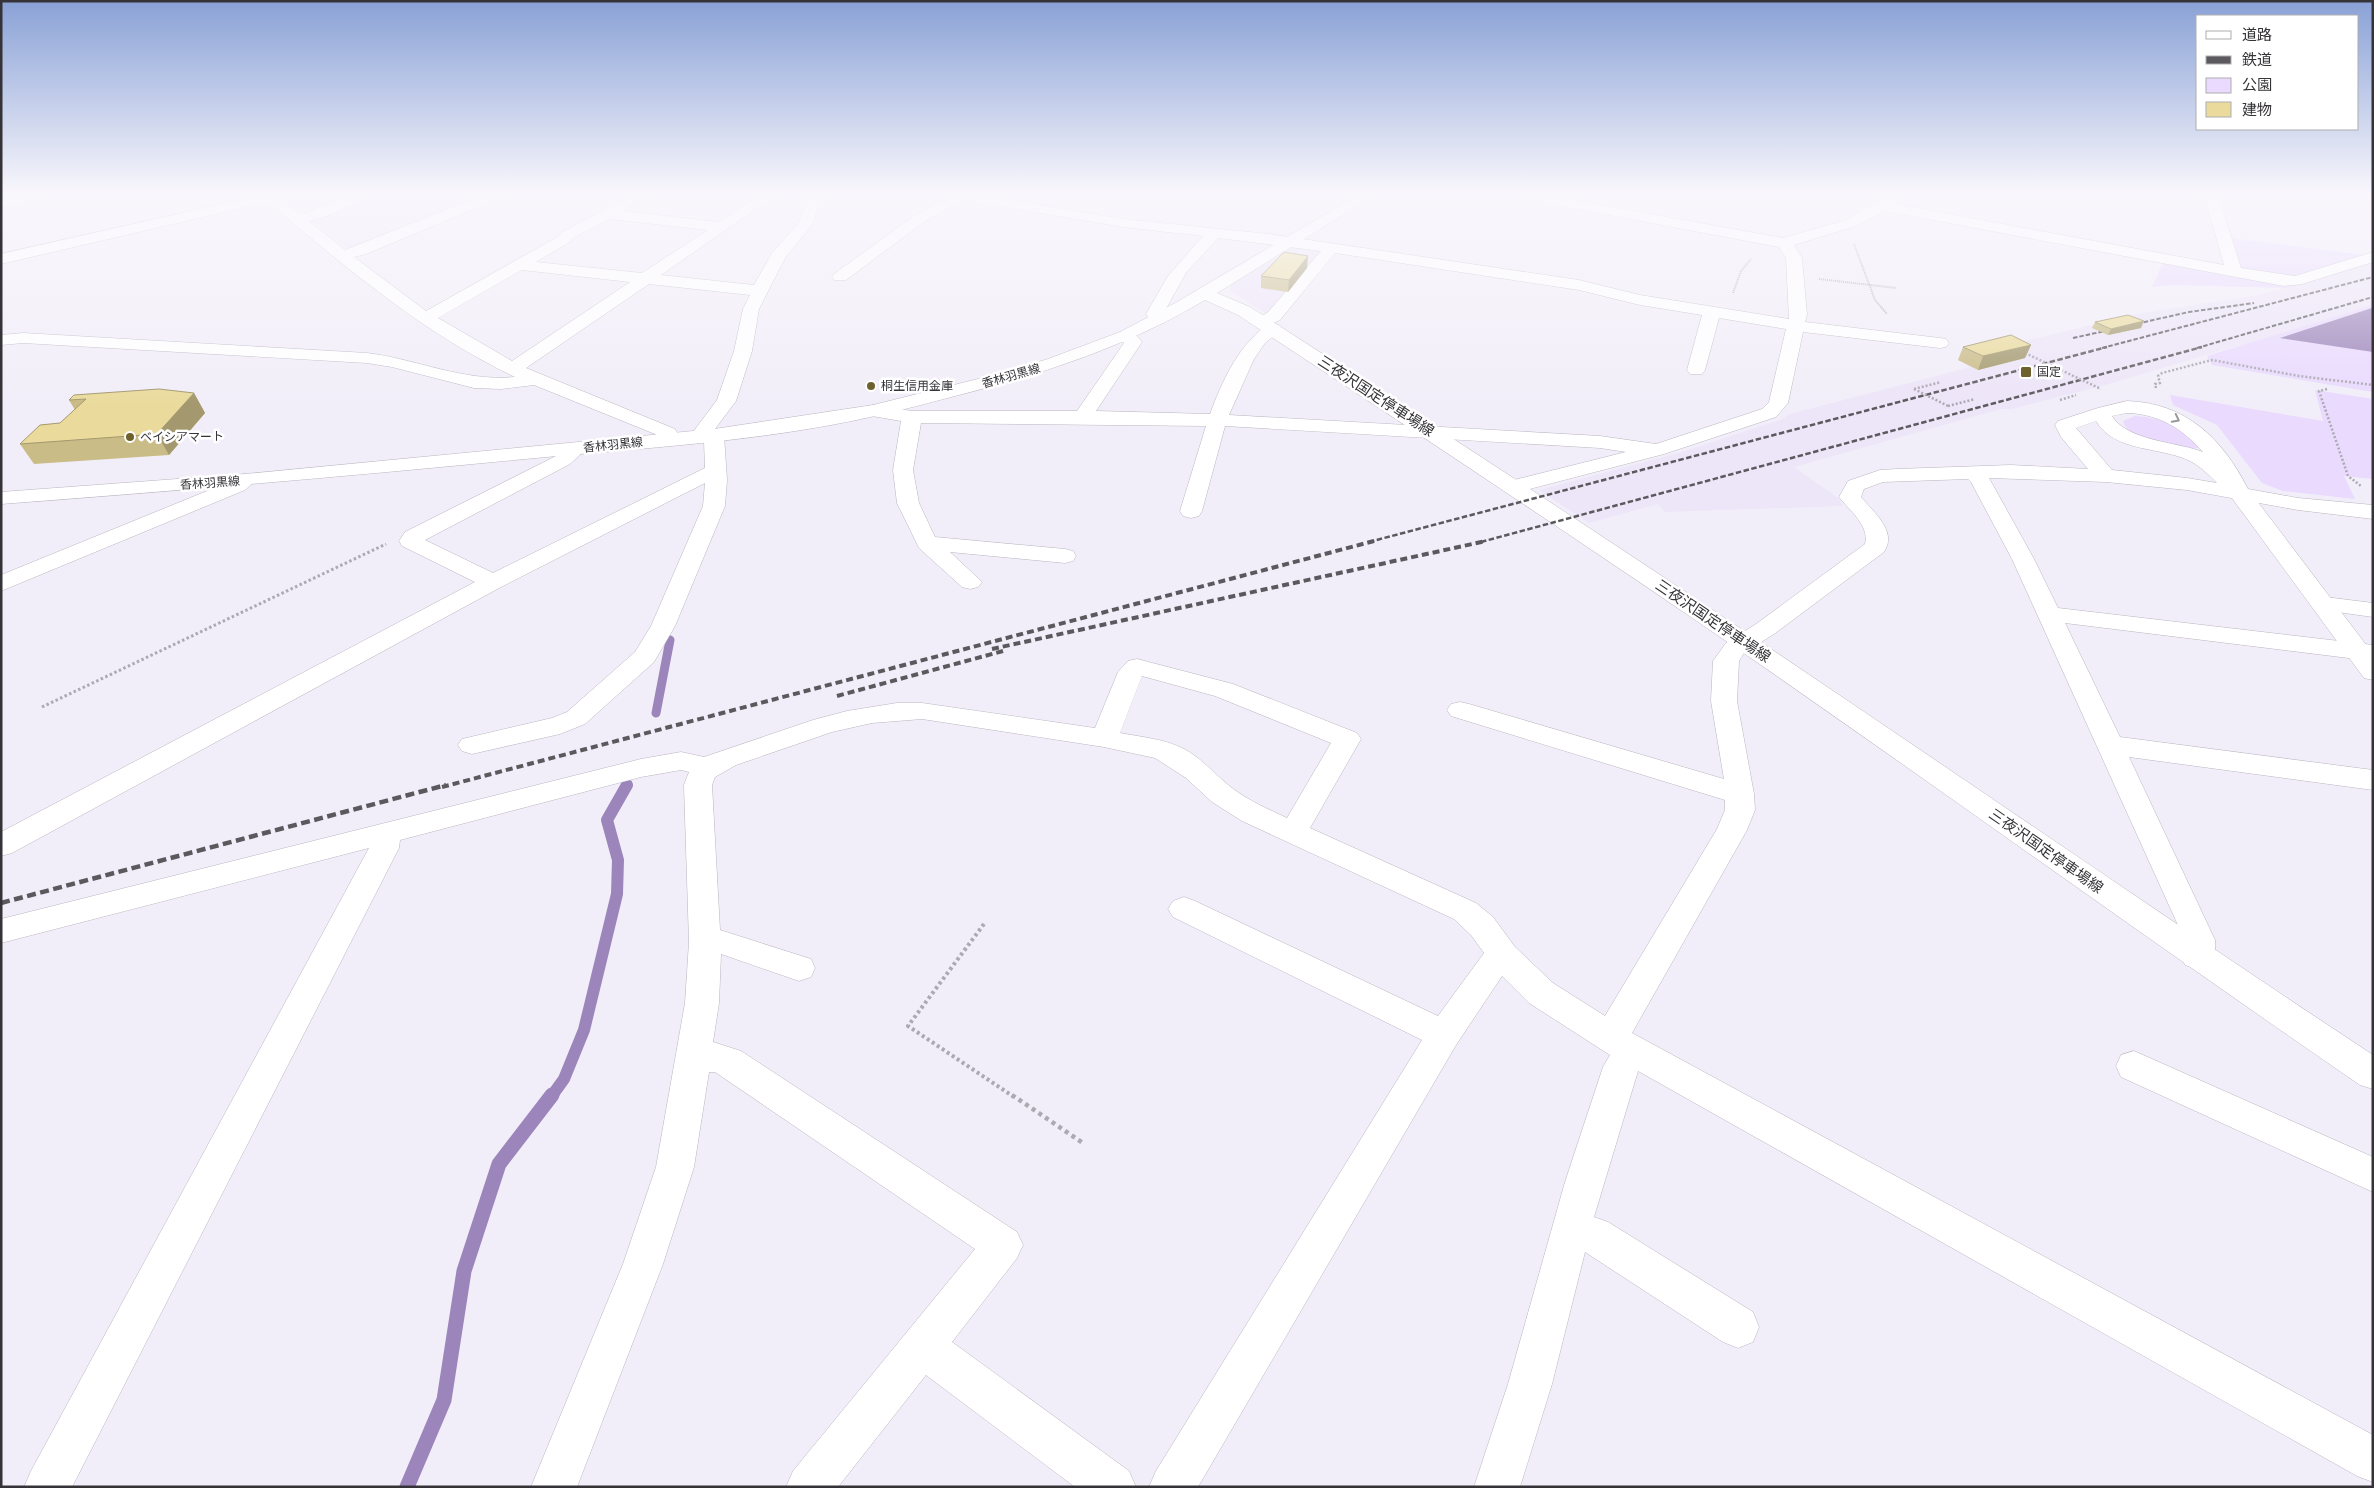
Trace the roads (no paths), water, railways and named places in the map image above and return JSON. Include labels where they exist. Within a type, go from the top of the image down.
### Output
[{"type":"street","points":[[353,264],[426,318],[512,369],[662,430],[668,433],[671,439]]},
{"type":"street","points":[[512,369],[668,264]]},
{"type":"street","points":[[472,746],[560,725],[576,718],[645,657],[663,626],[714,506],[715,471],[707,435],[732,389],[743,351],[751,309],[774,264]]},
{"type":"street","points":[[840,277],[857,264]]},
{"type":"street","points":[[1158,319],[1154,314],[1174,276],[1183,264]]},
{"type":"street","points":[[1202,294],[1252,264]]},
{"type":"street","points":[[1191,511],[1216,420],[1248,354],[1274,316],[1318,264]]},
{"type":"street","points":[[1437,264],[1579,285],[1640,300],[1796,326],[1940,343]]},
{"type":"street","points":[[1514,487],[1658,450],[1761,417],[1775,409],[1786,375],[1798,315],[1794,264]]},
{"type":"street","points":[[2194,264],[2291,281],[2348,264]]},
{"type":"street","points":[[2232,264],[2234,272]]},
{"type":"street","points":[[426,318],[519,265],[760,291]]},
{"type":"street","name":"香林羽黒線","points":[[1,498],[245,480],[576,449],[804,423],[873,411],[1016,374],[1079,355],[1126,336],[1202,294]]},
{"type":"street","name":"三夜沢国定停車場線","points":[[1202,294],[1236,306],[1268,325],[1514,487],[2197,956],[2373,1074]]},
{"type":"street","points":[[1696,370],[1718,312]]},
{"type":"street","points":[[1,325],[23,338]]},
{"type":"street","points":[[1083,417],[1133,342],[1126,336]]},
{"type":"street","points":[[1,340],[23,338],[384,360],[480,383],[513,384],[538,379]]},
{"type":"street","points":[[2106,476],[2075,442],[2065,427],[2068,424],[2101,414],[2135,407],[2154,410],[2180,421],[2195,432],[2215,453],[2232,476],[2240,494]]},
{"type":"street","points":[[873,411],[912,417],[1083,417],[1216,420],[1616,444],[1658,450]]},
{"type":"street","points":[[2101,414],[2108,425],[2126,436],[2152,445],[2192,454],[2206,462],[2240,494],[2325,604],[2365,652],[2373,672]]},
{"type":"street","points":[[912,417],[903,470],[908,503],[927,543],[970,582]]},
{"type":"street","points":[[493,582],[410,541],[421,532],[563,460],[576,449]]},
{"type":"street","points":[[1,846],[493,582],[715,471]]},
{"type":"street","points":[[1973,472],[1980,480],[2023,559],[2193,923],[2200,941],[2200,950],[2197,956]]},
{"type":"street","points":[[1497,1487],[1530,1384],[1572,1228],[1621,1067],[1622,1044],[1732,830],[1740,810],[1740,794],[1724,701],[1726,661],[1735,648],[1876,547],[1879,541],[1876,531],[1850,497],[1851,490],[1855,485],[1880,476],[1973,472],[2106,476],[2187,484],[2298,504],[2373,512]]},
{"type":"street","points":[[1,584],[220,494],[238,486],[245,480]]},
{"type":"street","points":[[927,543],[1065,556]]},
{"type":"street","points":[[2325,604],[2373,610]]},
{"type":"street","points":[[2048,614],[2365,652]]},
{"type":"street","points":[[1104,738],[1131,672],[1137,668],[1224,690],[1347,739],[1293,833]]},
{"type":"street","points":[[1460,710],[1740,794]]},
{"type":"street","points":[[554,1487],[612,1346],[662,1212],[675,1167],[702,1003],[705,942],[699,777],[706,767],[726,758],[835,723],[888,711],[922,711],[1104,738],[1162,751],[1174,756],[1196,771],[1222,795],[1252,814],[1465,911],[1482,926],[1503,956],[1541,993],[1622,1044],[2373,1460]]},
{"type":"street","points":[[2109,746],[2373,780]]},
{"type":"street","points":[[1,931],[641,768],[681,761],[706,767]]},
{"type":"street","points":[[48,1487],[384,848],[387,832]]},
{"type":"street","points":[[1184,909],[1444,1035]]},
{"type":"street","points":[[705,942],[723,942],[799,968]]},
{"type":"street","points":[[1172,1487],[1444,1035],[1490,966],[1503,956]]},
{"type":"street","points":[[694,1058],[715,1057],[729,1061],[1003,1245],[809,1487]]},
{"type":"street","points":[[2134,1066],[2373,1176]]},
{"type":"street","points":[[1572,1228],[1594,1235],[1738,1327]]},
{"type":"street","points":[[923,1347],[1113,1487]]},
{"type":"waterway","points":[[656,713],[670,640]]},
{"type":"waterway","points":[[551,1097],[564,1079],[584,1030],[617,894],[618,860],[607,820],[627,785],[626,787]]},
{"type":"waterway","points":[[407,1487],[444,1400],[464,1271],[499,1164],[552,1095]]},
{"type":"railway","points":[[2102,348],[2373,277]]},
{"type":"railway","points":[[2197,348],[2373,297]]},
{"type":"railway","points":[[2131,325],[2189,312],[2254,303]]},
{"type":"railway","points":[[2073,338],[2114,329]]},
{"type":"railway","points":[[1369,542],[2107,347]]},
{"type":"railway","points":[[1481,542],[2202,347]]},
{"type":"railway","points":[[442,787],[1374,541]]},
{"type":"railway","points":[[992,649],[1486,541]]},
{"type":"railway","points":[[837,696],[1003,651]]},
{"type":"railway","points":[[1,903],[446,785]]},
{"type":"place","name":"国定","points":[[2026,372]]},
{"type":"place","name":"桐生信用金庫","points":[[871,386]]},
{"type":"place","name":"ベイシアマート","points":[[130,437]]}]
